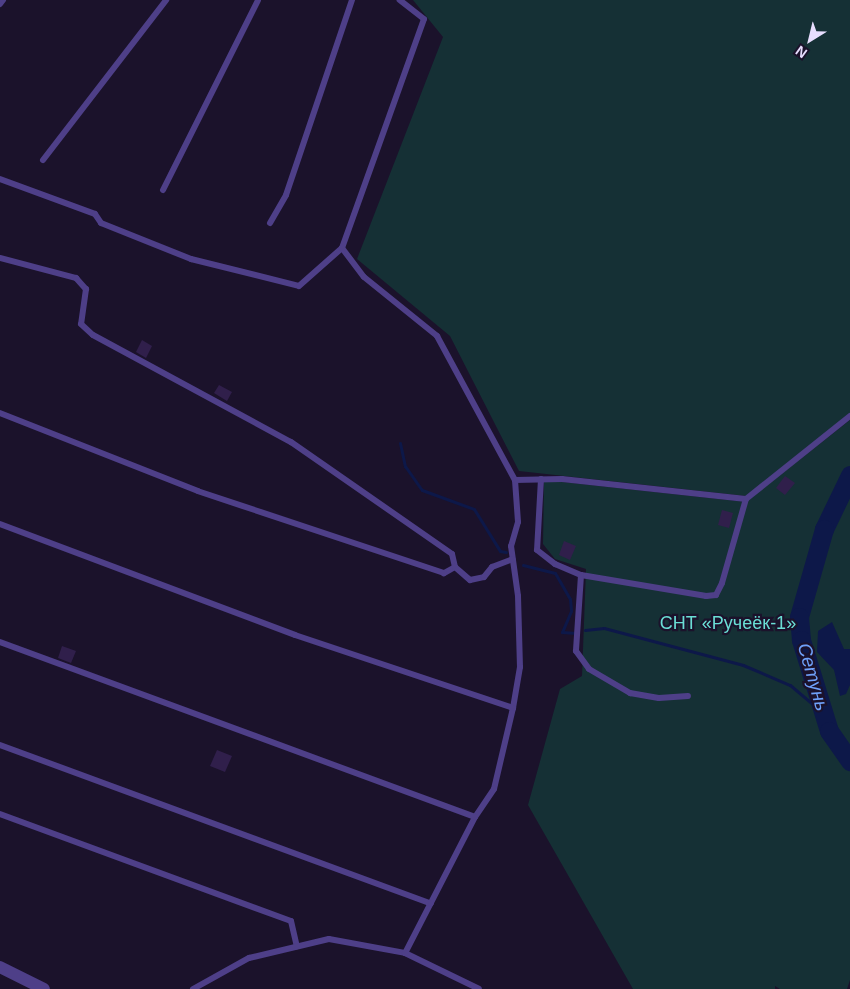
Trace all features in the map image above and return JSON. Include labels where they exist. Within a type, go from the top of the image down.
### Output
[{"type":"street","points":[[0,966],[44,989]]},
{"type":"lane","points":[[0,4],[3,0]]},
{"type":"lane","points":[[44,160],[166,0]]},
{"type":"lane","points":[[163,190],[258,0]]},
{"type":"lane","points":[[270,223],[286,195],[352,0]]},
{"type":"lane","points":[[0,179],[95,214],[101,223],[191,259],[299,286],[342,248],[424,19],[400,0]]},
{"type":"lane","points":[[342,248],[364,277],[437,336],[515,480],[518,522],[511,546],[520,667],[513,708],[494,789],[474,817],[405,953]]},
{"type":"lane","points":[[0,258],[76,278],[86,289],[81,324],[93,335],[291,442],[452,554],[455,567],[470,580],[484,577],[492,567],[513,559]]},
{"type":"lane","points":[[0,413],[217,497],[444,573],[455,567]]},
{"type":"lane","points":[[541,479],[537,550],[555,564],[581,575],[716,595],[746,499],[850,416]]},
{"type":"lane","points":[[515,480],[541,479],[746,499]]},
{"type":"lane","points":[[0,524],[295,635],[513,708]]},
{"type":"lane","points":[[581,575],[576,651],[589,669],[630,692],[659,698],[688,696]]},
{"type":"lane","points":[[0,642],[474,817]]},
{"type":"lane","points":[[0,745],[431,904]]},
{"type":"lane","points":[[0,814],[291,921],[297,946]]},
{"type":"lane","points":[[193,989],[249,958],[329,939],[405,953],[479,989]]},
{"type":"green space","points":[[413,0],[850,0],[850,413],[746,496],[519,471],[450,336],[357,259],[443,37]]},
{"type":"green space","name":"СНТ «Ручеёк-1»","points":[[850,420],[850,980],[847,989],[780,989],[775,986],[775,989],[633,989],[528,805],[560,689],[582,676],[586,569],[555,559],[543,544],[544,480],[746,502]]},
{"type":"shaded area","points":[[832,622],[844,649],[850,649],[850,685],[846,694],[840,696],[834,670],[817,652],[818,631]]},
{"type":"building","points":[[142,340],[152,346],[146,358],[136,352]]},
{"type":"building","points":[[219,385],[232,392],[227,401],[214,393]]},
{"type":"building","points":[[785,476],[795,483],[785,495],[776,488]]},
{"type":"building","points":[[722,510],[733,513],[729,528],[718,525]]},
{"type":"building","points":[[564,541],[576,546],[570,560],[559,555]]},
{"type":"building","points":[[62,646],[76,651],[71,663],[58,658]]},
{"type":"building","points":[[217,750],[232,756],[225,772],[210,766]]},
{"type":"waterway","points":[[400,443],[405,466],[422,490],[474,509],[500,551],[506,552]]},
{"type":"waterway","name":"Сетунь","points":[[850,475],[824,529],[799,617],[801,640],[829,731],[850,761]]},
{"type":"waterway","points":[[523,565],[555,573],[570,599],[571,611],[562,632],[576,633]]},
{"type":"waterway","points":[[585,630],[604,628],[743,665],[790,685],[822,712]]}]
